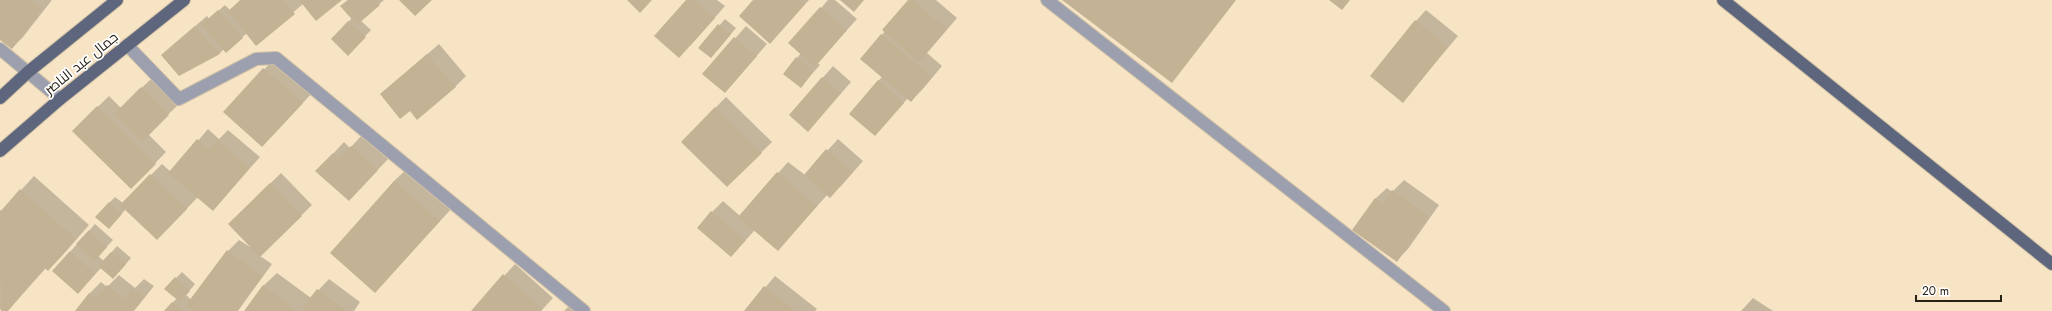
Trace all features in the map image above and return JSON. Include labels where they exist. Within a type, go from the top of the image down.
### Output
[{"type":"main road","name":"جمال عبد الناصر","points":[[0,98],[28,72],[117,0]]},
{"type":"main road","points":[[1722,0],[2052,264]]},
{"type":"main road","name":"جمال عبد الناصر","points":[[0,151],[60,99],[182,1]]},
{"type":"lane","points":[[1047,0],[1444,311]]},
{"type":"lane","points":[[127,45],[179,99],[256,59],[276,58],[584,311]]},
{"type":"lane","points":[[0,49],[60,99]]},
{"type":"building","points":[[0,0],[29,0],[42,10],[12,49],[0,40]]},
{"type":"building","points":[[241,0],[284,0],[295,14],[256,46],[228,11]]},
{"type":"building","points":[[299,0],[342,0],[316,21]]},
{"type":"building","points":[[348,0],[376,0],[380,5],[357,25],[340,6]]},
{"type":"building","points":[[399,0],[432,0],[415,16]]},
{"type":"building","points":[[627,0],[652,0],[640,13]]},
{"type":"building","points":[[686,0],[694,0],[715,18],[679,58],[654,36]]},
{"type":"building","points":[[753,0],[800,0],[805,4],[770,44],[739,16]]},
{"type":"building","points":[[840,0],[864,0],[854,12]]},
{"type":"building","points":[[908,0],[913,0],[947,29],[919,62],[882,30]]},
{"type":"building","points":[[1062,0],[1236,0],[1172,83]]},
{"type":"building","points":[[1329,0],[1350,0],[1342,10]]},
{"type":"building","points":[[820,7],[847,30],[815,67],[788,43]]},
{"type":"building","points":[[218,10],[243,38],[226,53],[201,25]]},
{"type":"building","points":[[1415,20],[1448,47],[1403,103],[1370,76]]},
{"type":"building","points":[[348,21],[366,37],[348,56],[331,39]]},
{"type":"building","points":[[718,24],[731,34],[711,58],[698,48]]},
{"type":"building","points":[[195,26],[220,54],[179,76],[161,55]]},
{"type":"building","points":[[881,34],[932,77],[911,102],[860,59]]},
{"type":"building","points":[[734,37],[757,56],[725,93],[702,74]]},
{"type":"building","points":[[427,54],[456,87],[417,120],[410,111],[400,119],[380,94]]},
{"type":"building","points":[[796,57],[814,71],[801,88],[783,74]]},
{"type":"building","points":[[263,68],[303,103],[262,147],[223,112]]},
{"type":"building","points":[[822,77],[841,93],[808,132],[789,115]]},
{"type":"building","points":[[878,80],[904,103],[875,136],[849,114]]},
{"type":"building","points":[[141,87],[169,115],[142,142],[114,114]]},
{"type":"building","points":[[97,106],[156,164],[131,189],[72,131]]},
{"type":"building","points":[[715,107],[762,153],[727,187],[681,142]]},
{"type":"building","points":[[197,139],[209,150],[217,140],[250,168],[213,211],[168,173]]},
{"type":"building","points":[[351,146],[378,170],[349,201],[315,171],[333,153],[339,158]]},
{"type":"building","points":[[826,149],[853,172],[830,198],[804,175]]},
{"type":"building","points":[[777,172],[817,206],[778,251],[738,217]]},
{"type":"building","points":[[150,174],[187,209],[157,240],[120,205]]},
{"type":"building","points":[[394,181],[440,221],[375,293],[330,253]]},
{"type":"building","points":[[270,183],[302,216],[260,257],[228,224]]},
{"type":"building","points":[[20,189],[76,239],[48,271],[45,268],[8,311],[1,311],[0,212]]},
{"type":"building","points":[[1392,190],[1429,216],[1397,262],[1352,230],[1375,198],[1383,203]]},
{"type":"building","points":[[109,202],[122,214],[109,229],[95,217]]},
{"type":"building","points":[[711,211],[746,240],[731,257],[697,228]]},
{"type":"building","points":[[89,230],[107,247],[95,261],[76,244]]},
{"type":"building","points":[[227,250],[262,276],[236,311],[194,311],[186,305]]},
{"type":"building","points":[[70,251],[95,274],[78,294],[52,271]]},
{"type":"building","points":[[111,252],[126,264],[113,279],[98,266]]},
{"type":"building","points":[[503,274],[543,309],[541,311],[471,311]]},
{"type":"building","points":[[175,277],[190,291],[180,302],[164,289]]},
{"type":"building","points":[[107,285],[125,299],[132,289],[144,297],[133,311],[75,311],[89,293],[97,298]]},
{"type":"building","points":[[263,285],[297,311],[244,311]]},
{"type":"building","points":[[764,286],[795,311],[744,311]]},
{"type":"building","points":[[317,289],[347,311],[306,311],[302,308]]},
{"type":"building","points":[[172,302],[182,311],[164,311]]}]
